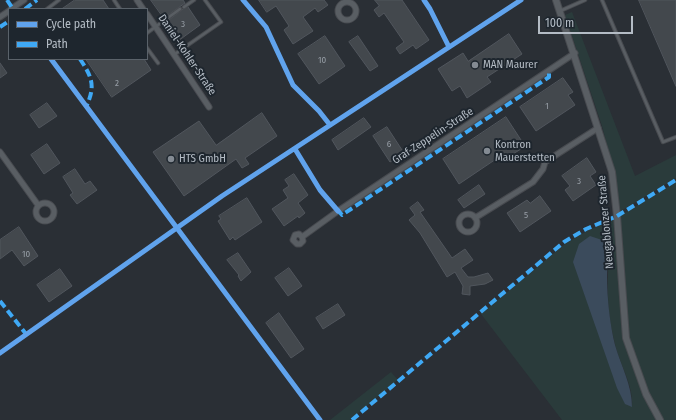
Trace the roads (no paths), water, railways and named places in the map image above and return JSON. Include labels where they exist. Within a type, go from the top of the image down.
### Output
[{"type":"street","points":[[12,8],[24,0]]},
{"type":"street","name":"Neugablonzer Straße","points":[[556,0],[575,54],[612,172],[617,216],[626,338],[646,394],[660,420]]},
{"type":"street","name":"Daniel-Kohler-Straße","points":[[148,15],[209,107]]},
{"type":"street","name":"Graf-Zeppelin-Straße","points":[[302,237],[338,210],[575,54]]},
{"type":"street","points":[[475,218],[533,182],[543,169],[545,162],[598,128]]},
{"type":"street","points":[[0,152],[38,205]]},
{"type":"lane","points":[[47,8],[59,0]]},
{"type":"lane","points":[[184,7],[194,0]]},
{"type":"lane","points":[[175,54],[221,22],[205,0]]},
{"type":"lane","points":[[560,11],[585,0]]},
{"type":"lane","points":[[602,0],[662,142],[676,137]]},
{"type":"lane","points":[[148,31],[180,10]]},
{"type":"lane","points":[[148,49],[158,63]]},
{"type":"water","points":[[590,236],[605,241],[609,311],[615,345],[628,383],[632,399],[632,407],[625,404],[617,388],[573,262],[579,244]]},
{"type":"place","name":"MAN Maurer","points":[[475,65]]},
{"type":"place","name":"Kontron Mauerstetten","points":[[487,151]]},
{"type":"place","name":"HTS GmbH","points":[[171,159]]}]
